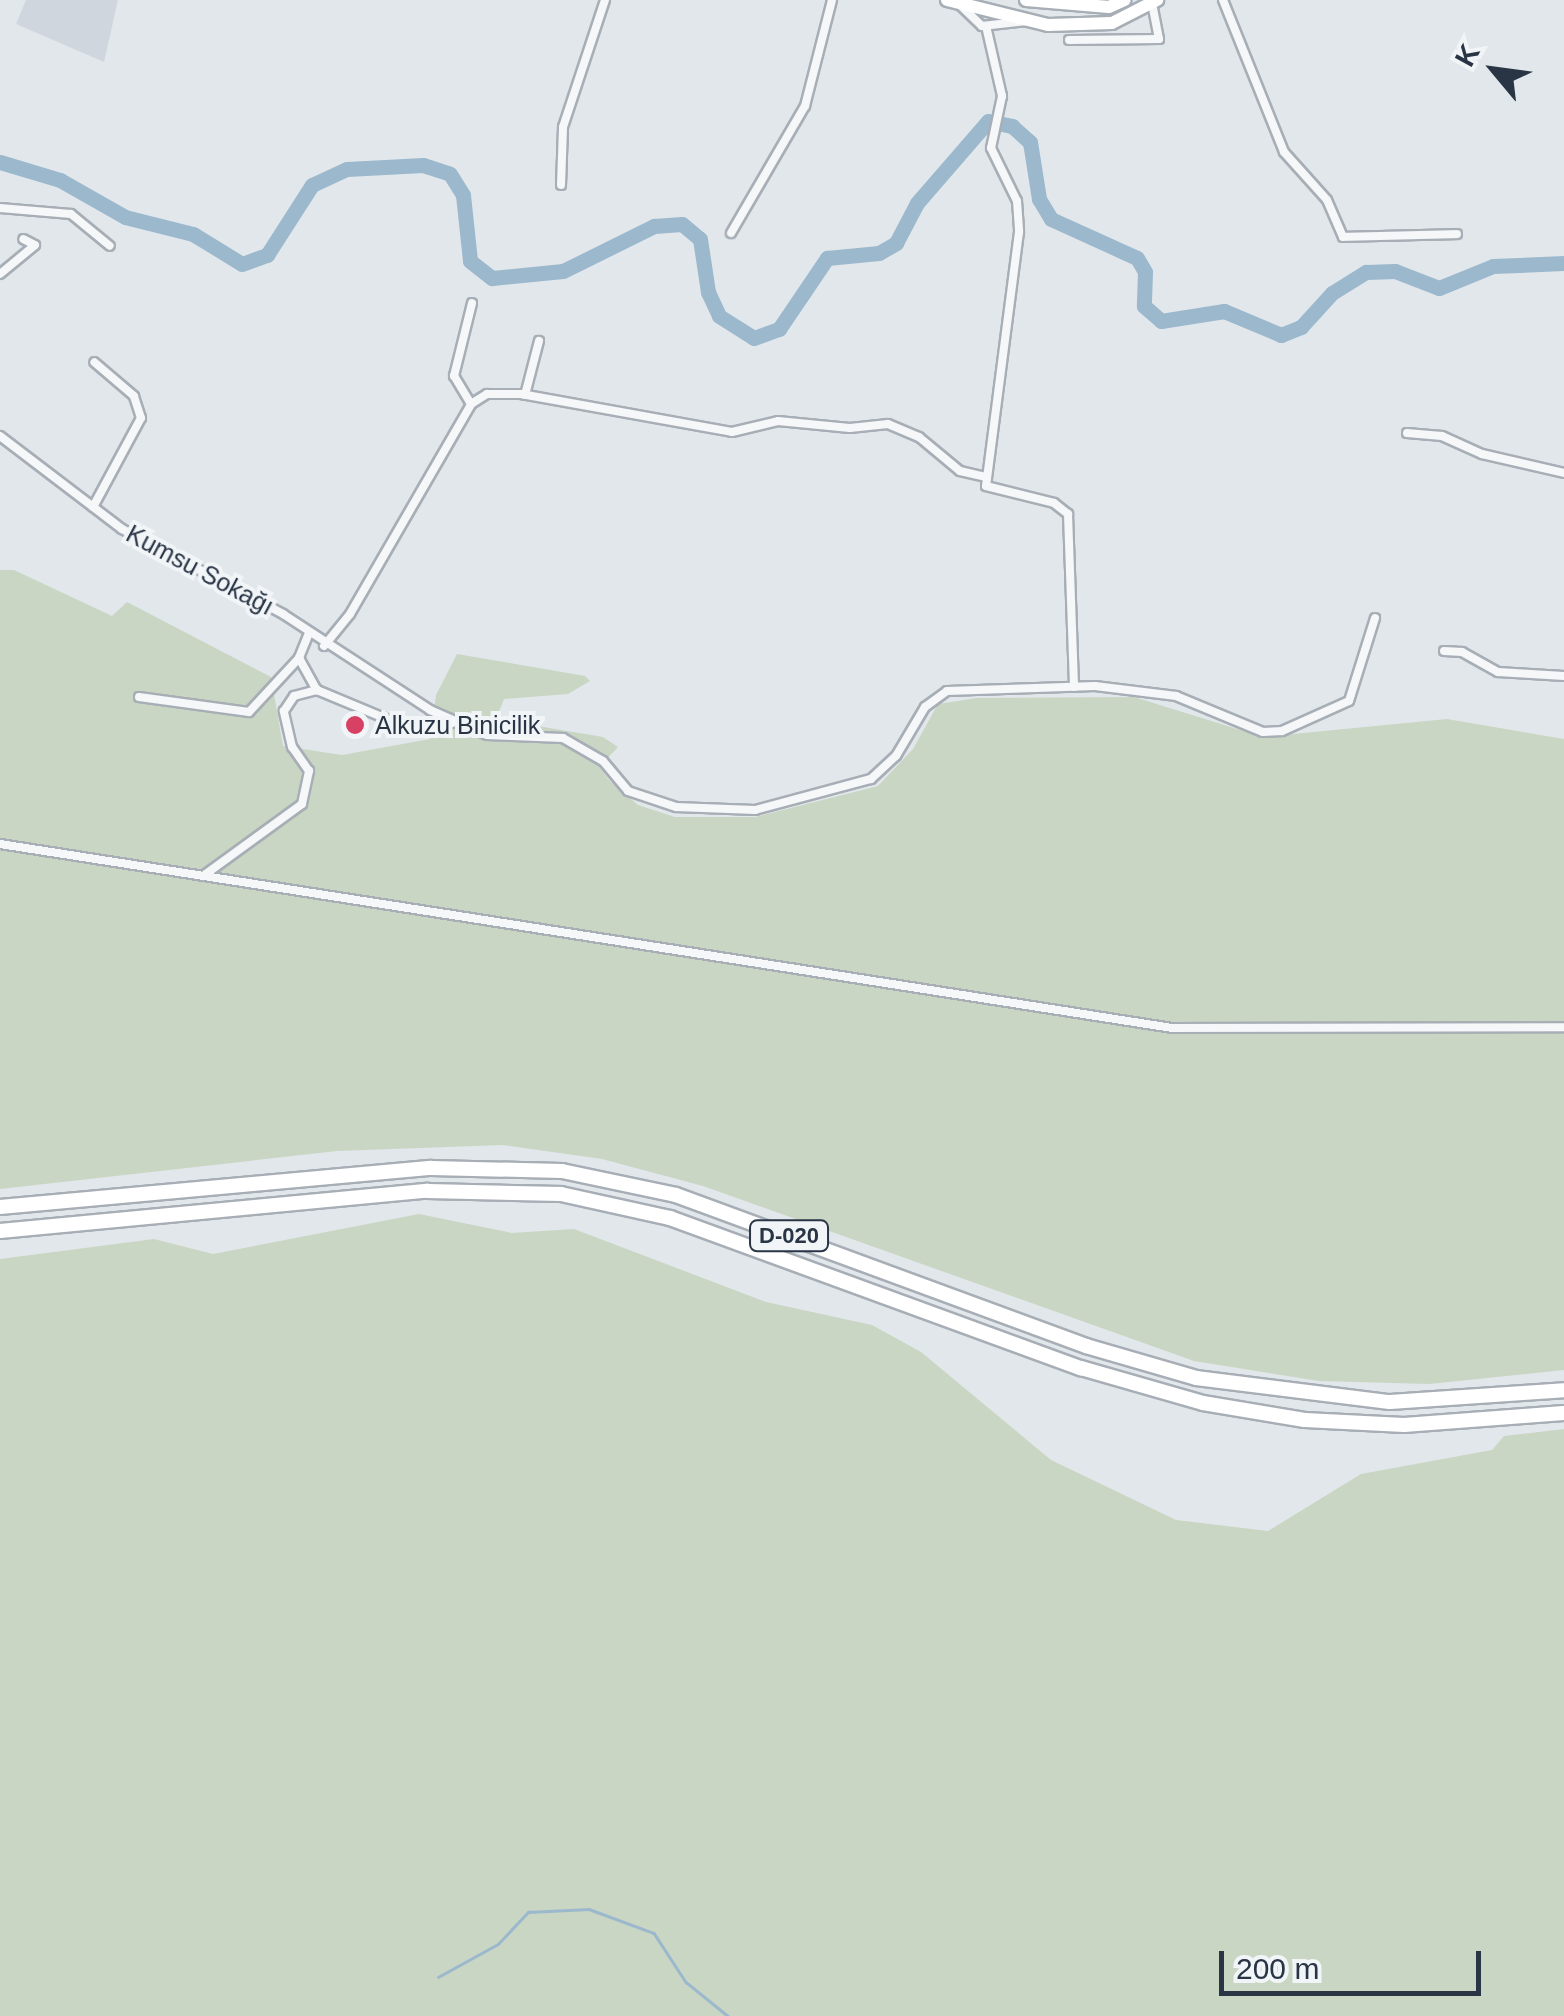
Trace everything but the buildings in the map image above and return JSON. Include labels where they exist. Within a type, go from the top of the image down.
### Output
[{"type":"highway","name":"D-020","points":[[0,1207],[431,1168],[546,1170],[676,1194],[1086,1346],[1196,1378],[1390,1402],[1564,1390]]},
{"type":"highway","name":"D-020","points":[[0,1231],[442,1190],[561,1194],[670,1218],[1081,1368],[1203,1403],[1305,1420],[1404,1426],[1564,1413]]},
{"type":"main road","points":[[1026,0],[1109,7],[1126,0]]},
{"type":"main road","points":[[952,2],[1029,20],[1112,24],[1154,2]]},
{"type":"street","points":[[561,184],[563,127],[605,0]]},
{"type":"street","points":[[731,233],[809,95],[832,0]]},
{"type":"street","points":[[1223,0],[1284,152],[1327,200],[1342,238],[1457,234]]},
{"type":"street","points":[[952,2],[986,26],[1017,27],[1029,20]]},
{"type":"street","points":[[1069,40],[1159,39],[1154,2]]},
{"type":"street","points":[[986,26],[1001,83],[992,126],[992,148],[1018,201],[1019,232],[985,477],[993,490],[1054,503],[1068,514],[1074,687]]},
{"type":"street","points":[[0,208],[71,214],[110,246]]},
{"type":"street","points":[[0,274],[35,245],[24,239]]},
{"type":"street","points":[[471,404],[454,376],[472,303]]},
{"type":"street","points":[[525,395],[539,341]]},
{"type":"street","points":[[92,506],[141,418],[134,396],[94,362]]},
{"type":"street","points":[[324,646],[350,614],[471,404],[487,394],[525,395],[732,432],[778,421],[850,428],[888,424],[919,437],[960,470],[985,477]]},
{"type":"street","points":[[1408,433],[1442,436],[1482,454],[1564,473]]},
{"type":"street","name":"Kumsu Sokağı","points":[[0,436],[92,506],[461,724]]},
{"type":"street","points":[[299,658],[318,690],[406,727],[461,724],[487,735],[563,738],[603,761],[628,790],[647,800],[755,810],[871,779],[896,756],[925,707],[947,691],[1074,687],[1176,696],[1262,732],[1282,731],[1349,701],[1375,618]]},
{"type":"street","points":[[139,697],[250,712],[299,658],[309,633]]},
{"type":"street","points":[[1444,651],[1510,674],[1564,676]]},
{"type":"street","points":[[203,876],[302,804],[311,780],[287,734],[284,711],[294,696],[318,690]]},
{"type":"street","points":[[0,844],[1172,1028],[1564,1026]]},
{"type":"shaded area","points":[[26,0],[118,0],[104,62],[16,24]]},
{"type":"green space","points":[[0,570],[14,570],[112,616],[127,602],[271,677],[283,746],[342,755],[430,739],[436,695],[457,654],[585,676],[590,681],[568,694],[504,699],[496,719],[603,737],[618,747],[599,767],[610,781],[638,805],[675,817],[755,817],[878,786],[913,749],[938,704],[977,698],[1134,697],[1263,737],[1447,719],[1564,739],[1564,1370],[1429,1384],[1319,1381],[1194,1361],[703,1186],[602,1159],[502,1145],[337,1151],[0,1189]]},
{"type":"green space","points":[[419,1214],[512,1233],[574,1229],[766,1302],[872,1325],[921,1352],[1051,1460],[1176,1520],[1268,1531],[1361,1474],[1492,1450],[1504,1436],[1564,1429],[1564,2016],[0,2016],[0,1259],[154,1239],[213,1254]]},
{"type":"waterway","points":[[0,162],[60,180],[125,217],[193,234],[242,264],[267,255],[312,185],[347,169],[423,165],[450,174],[463,195],[470,261],[492,278],[563,271],[654,226],[682,224],[700,239],[708,292],[719,316],[754,338],[779,329],[827,258],[879,253],[896,243],[917,203],[988,121],[1012,126],[1030,142],[1039,199],[1051,219],[1137,258],[1145,272],[1144,306],[1161,321],[1224,311],[1281,335],[1301,327],[1332,293],[1366,272],[1395,271],[1439,288],[1493,266],[1564,263]]},
{"type":"waterway","points":[[438,1977],[498,1944],[528,1912],[589,1909],[654,1933],[686,1982],[728,2016]]},
{"type":"place","name":"Alkuzu Binicilik","points":[[355,725]]}]
